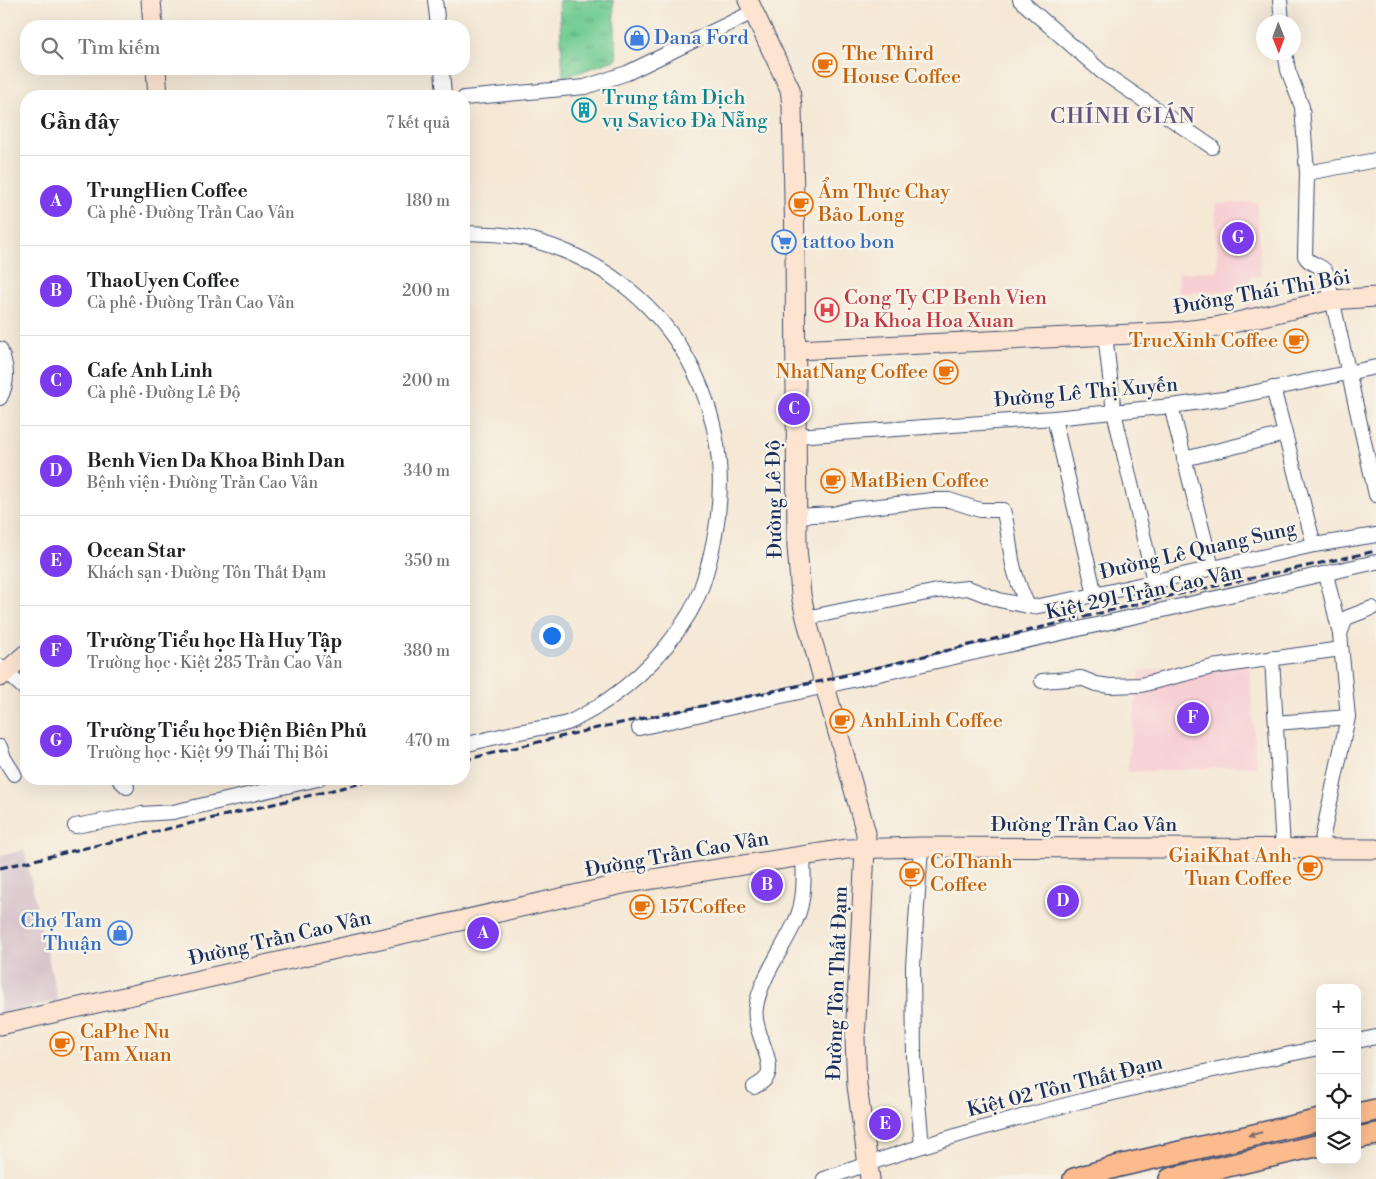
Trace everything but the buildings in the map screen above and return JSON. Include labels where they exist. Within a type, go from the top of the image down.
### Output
[{"type":"main road","points":[[1361,1113],[1376,1110]]},
{"type":"main road","points":[[1074,1179],[1119,1166],[1316,1121]]},
{"type":"main road","points":[[1292,1126],[1297,1150]]},
{"type":"main road","points":[[1361,1137],[1376,1134]]},
{"type":"main road","points":[[1170,1179],[1316,1146]]},
{"type":"street","points":[[152,0],[153,20]]},
{"type":"street","points":[[435,0],[437,20]]},
{"type":"street","points":[[1020,0],[1102,72],[1212,147]]},
{"type":"street","points":[[1280,0],[1281,15]]},
{"type":"street","points":[[470,97],[585,87],[627,73],[752,6]]},
{"type":"street","name":"Đường Lê Độ","points":[[752,6],[790,89],[792,106],[796,350],[796,516],[801,594],[824,687],[866,833],[866,848]]},
{"type":"street","points":[[1286,60],[1288,70],[1302,107],[1307,173],[1305,256],[1308,261],[1325,269],[1376,495]]},
{"type":"street","points":[[156,75],[158,90]]},
{"type":"street","points":[[442,75],[444,90]]},
{"type":"street","points":[[1307,173],[1376,160]]},
{"type":"street","points":[[470,233],[516,237],[555,248],[609,276],[651,310],[680,348],[706,396],[718,438],[721,479],[720,508],[714,543],[698,595],[677,632],[640,675],[601,704],[573,721],[470,744]]},
{"type":"street","name":"Đường Thái Thị Bôi","points":[[796,350],[1176,332],[1216,326],[1332,300],[1376,297]]},
{"type":"street","points":[[1105,334],[1114,412],[1154,581]]},
{"type":"street","points":[[0,349],[8,367],[4,390],[0,398]]},
{"type":"street","name":"Đường Lê Thị Xuyến","points":[[796,436],[1054,418],[1171,406],[1223,399],[1376,367]]},
{"type":"street","points":[[1273,388],[1314,545]]},
{"type":"street","points":[[1171,406],[1212,568]]},
{"type":"street","points":[[1054,418],[1095,595]]},
{"type":"street","points":[[1184,459],[1285,434]]},
{"type":"street","points":[[796,516],[833,514],[932,500],[949,500],[980,510],[1002,510],[1008,525],[1010,554],[1017,583],[1028,606]]},
{"type":"street","name":"Đường Lê Quang Sung","points":[[806,618],[937,591],[968,588],[999,600],[1028,606],[1095,595],[1314,545],[1376,535]]},
{"type":"street","name":"Kiệt 291 Trần Cao Vân","points":[[638,728],[1376,562]]},
{"type":"street","points":[[1320,849],[1348,717],[1340,634],[1326,574]]},
{"type":"street","points":[[1340,634],[1346,618],[1372,608]]},
{"type":"street","points":[[1042,681],[1081,678],[1096,684],[1110,686],[1141,685],[1212,667],[1341,649]]},
{"type":"street","points":[[1272,658],[1283,849]]},
{"type":"street","points":[[20,659],[3,672],[20,685]]},
{"type":"street","points":[[1276,723],[1348,717]]},
{"type":"street","points":[[0,747],[4,758],[14,774]]},
{"type":"street","points":[[75,826],[142,814],[173,812],[292,785]]},
{"type":"street","points":[[921,847],[914,994],[914,1057],[922,1146]]},
{"type":"street","name":"Đường Trần Cao Vân","points":[[0,1025],[627,883],[803,856],[866,848],[921,847],[1376,849]]},
{"type":"street","name":"Đường Tôn Thất Đạm","points":[[866,848],[855,1039],[857,1086],[869,1171]]},
{"type":"street","points":[[754,1087],[764,1081],[768,1075],[769,1063],[756,1023],[756,1007],[770,972],[797,919],[802,896],[803,856]]},
{"type":"street","points":[[1361,1039],[1376,1037]]},
{"type":"street","name":"Kiệt 02 Tôn Thất Đạm","points":[[824,1179],[869,1171],[922,1146],[1000,1122],[1125,1089],[1316,1049]]},
{"type":"shaded area","points":[[1257,202],[1261,276],[1250,277],[1252,311],[1246,311],[1244,290],[1179,293],[1178,273],[1218,271],[1215,204]]},
{"type":"shaded area","points":[[1249,661],[1256,766],[1127,772],[1140,670]]},
{"type":"shaded area","points":[[24,850],[58,1001],[0,1014],[0,856]]},
{"type":"green space","points":[[559,0],[613,0],[617,59],[563,78]]},
{"type":"railway","points":[[470,759],[597,728],[822,681],[1170,596],[1376,551]]},
{"type":"railway","points":[[0,868],[354,785]]},
{"type":"place","name":"Dana Ford","points":[[637,38]]},
{"type":"place","name":"The Third House Coffee","points":[[825,65]]},
{"type":"place","name":"Trung tâm Dịch vụ Savico Đà Nẵng","points":[[584,110]]},
{"type":"place","name":"Ẩm Thực Chay Bảo Long","points":[[801,204]]},
{"type":"place","name":"Trường Tiểu học Điện Biên Phủ","points":[[1238,238]]},
{"type":"place","name":"tattoo bon","points":[[784,242]]},
{"type":"place","name":"Cong Ty CP Benh Vien Da Khoa Hoa Xuan","points":[[827,310]]},
{"type":"place","name":"TrucXinh Coffee","points":[[1296,341]]},
{"type":"place","name":"NhatNang Coffee","points":[[946,372]]},
{"type":"place","name":"Cafe Anh Linh","points":[[794,409]]},
{"type":"place","name":"MatBien Coffee","points":[[833,481]]},
{"type":"place","name":"Trường Tiểu học Hà Huy Tập","points":[[1193,718]]},
{"type":"place","name":"AnhLinh Coffee","points":[[842,721]]},
{"type":"place","name":"GiaiKhat Anh Tuan Coffee","points":[[1310,868]]},
{"type":"place","name":"CoThanh Coffee","points":[[912,874]]},
{"type":"place","name":"ThaoUyen Coffee","points":[[767,885]]},
{"type":"place","name":"Benh Vien Da Khoa Binh Dan","points":[[1063,901]]},
{"type":"place","name":"157Coffee","points":[[642,907]]},
{"type":"place","name":"Chợ Tam Thuận","points":[[120,933]]},
{"type":"place","name":"TrungHien Coffee","points":[[483,933]]},
{"type":"place","name":"CaPhe Nu Tam Xuan","points":[[62,1044]]},
{"type":"place","name":"Ocean Star","points":[[885,1124]]},
{"type":"district","name":"CHÍNH GIÁN","points":[[1123,116]]}]
